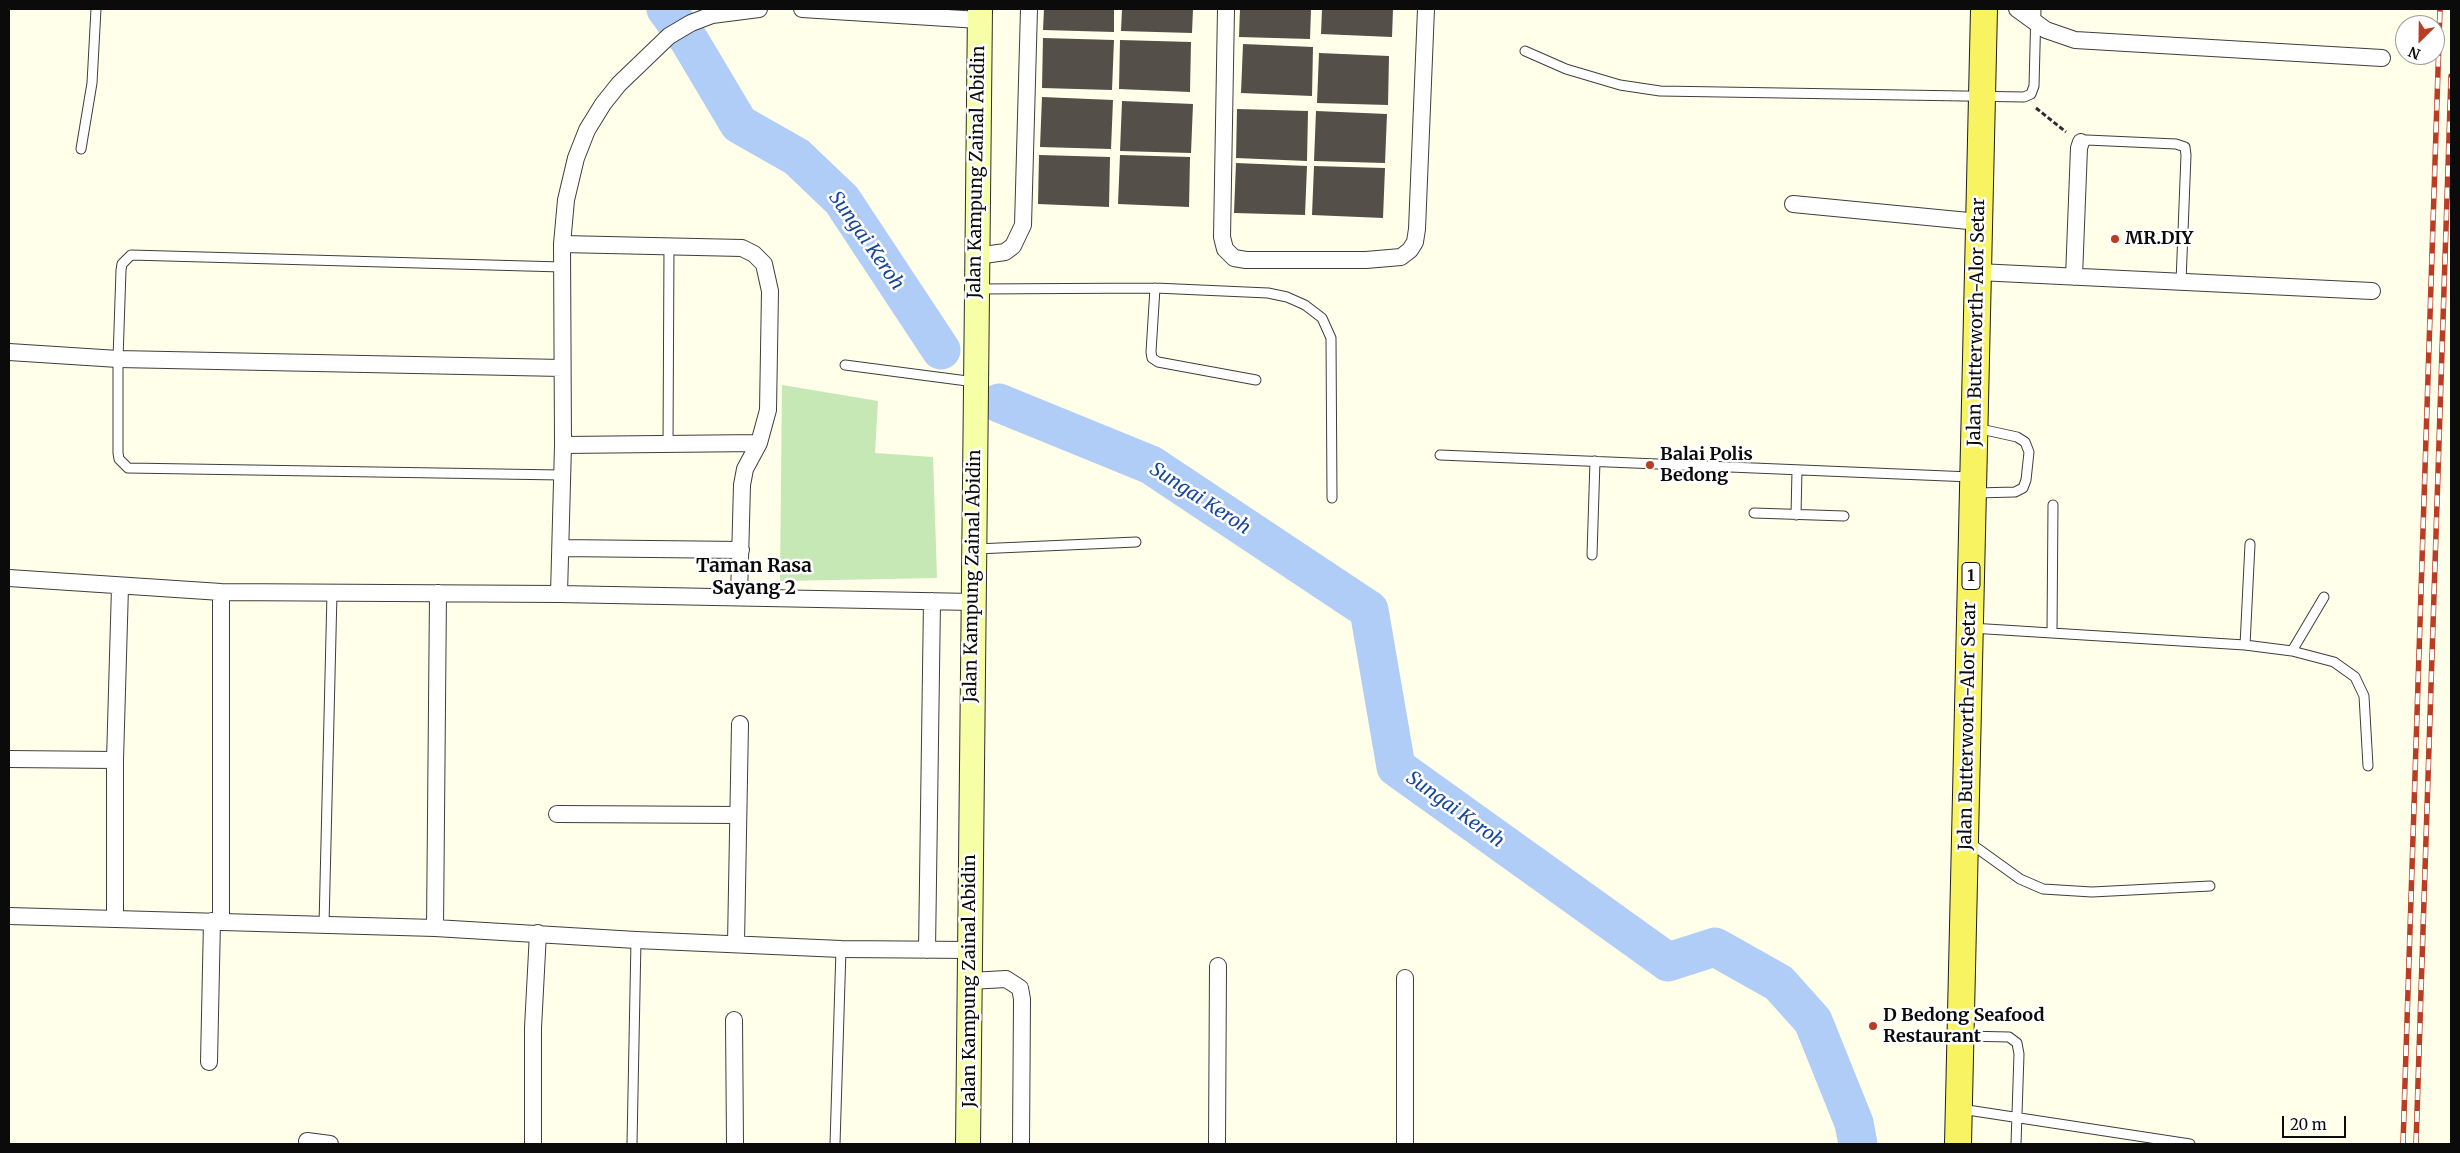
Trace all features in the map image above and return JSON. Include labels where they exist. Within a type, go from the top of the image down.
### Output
[{"type":"main road","name":"Jalan Butterworth-Alor Setar","points":[[1958,1144],[1984,9]]},
{"type":"street","points":[[559,594],[563,445],[562,244],[570,180],[587,130],[619,84],[668,36],[691,22],[712,15],[759,9]]},
{"type":"street","points":[[802,9],[979,15]]},
{"type":"street","points":[[977,256],[1005,252],[1013,246],[1023,225],[1029,9]]},
{"type":"street","points":[[1226,9],[1222,237],[1225,250],[1234,258],[1246,260],[1373,260],[1402,257],[1415,242],[1426,9]]},
{"type":"street","points":[[2017,9],[2036,16],[2057,35],[2075,40],[2382,58]]},
{"type":"street","name":"Jalan Kampung Zainal Abidin","points":[[968,1144],[979,15]]},
{"type":"street","points":[[2074,277],[2079,148],[2081,142]]},
{"type":"street","points":[[1793,204],[1979,222]]},
{"type":"street","points":[[562,244],[742,248],[754,254],[764,264],[770,291],[768,410],[759,443],[745,469],[742,485],[739,597]]},
{"type":"street","points":[[1978,272],[2372,292]]},
{"type":"street","points":[[9,352],[118,358],[562,368]]},
{"type":"street","points":[[563,445],[759,443]]},
{"type":"street","points":[[561,548],[741,550]]},
{"type":"street","points":[[9,578],[120,587],[221,592],[559,594],[973,602]]},
{"type":"street","points":[[115,919],[115,760],[120,587]]},
{"type":"street","points":[[209,1062],[216,922],[221,592]]},
{"type":"street","points":[[435,928],[438,593]]},
{"type":"street","points":[[927,950],[932,601]]},
{"type":"street","points":[[736,943],[740,724]]},
{"type":"street","points":[[9,759],[115,760]]},
{"type":"street","points":[[557,814],[738,815]]},
{"type":"street","points":[[9,916],[435,928],[841,950],[970,950]]},
{"type":"street","points":[[533,1144],[533,1028],[538,933]]},
{"type":"street","points":[[1217,1144],[1218,966]]},
{"type":"street","points":[[1404,978],[1405,1144]]},
{"type":"street","points":[[970,981],[1006,979],[1020,988],[1022,999],[1021,1144]]},
{"type":"street","points":[[734,1020],[735,1144]]},
{"type":"street","points":[[306,1141],[330,1144]]},
{"type":"lane","points":[[81,149],[92,82],[96,9]]},
{"type":"lane","points":[[1525,51],[1566,69],[1612,83],[1660,92],[2024,97],[2031,94],[2034,86],[2036,16]]},
{"type":"lane","points":[[2081,142],[2087,140],[2176,144],[2185,147],[2181,282]]},
{"type":"lane","points":[[668,445],[669,246]]},
{"type":"lane","points":[[561,475],[128,468],[119,460],[118,453],[118,358],[122,264],[131,255],[562,267]]},
{"type":"lane","points":[[976,289],[1155,288],[1268,294],[1287,297],[1305,305],[1322,318],[1331,338],[1332,498]]},
{"type":"lane","points":[[1155,288],[1152,358],[1158,362],[1256,380]]},
{"type":"lane","points":[[845,365],[975,382]]},
{"type":"lane","points":[[1440,455],[1797,470],[1973,485],[2015,492],[2023,488],[2026,480],[2029,452],[2025,442],[2017,437],[1975,427]]},
{"type":"lane","points":[[1592,555],[1595,461]]},
{"type":"lane","points":[[1796,515],[1797,470]]},
{"type":"lane","points":[[2052,632],[2053,505]]},
{"type":"lane","points":[[1754,513],[1844,516]]},
{"type":"lane","points":[[974,549],[1136,542]]},
{"type":"lane","points":[[2245,645],[2250,544]]},
{"type":"lane","points":[[324,925],[332,594]]},
{"type":"lane","points":[[2292,651],[2324,597]]},
{"type":"lane","points":[[1970,628],[2245,645],[2292,651],[2334,662],[2355,677],[2364,696],[2368,766]]},
{"type":"lane","points":[[1965,840],[2020,879],[2043,890],[2092,892],[2210,886]]},
{"type":"lane","points":[[632,1144],[636,940]]},
{"type":"lane","points":[[835,1144],[841,950]]},
{"type":"lane","points":[[1961,1036],[2009,1037],[2017,1043],[2019,1054],[2016,1144]]},
{"type":"lane","points":[[1959,1108],[2017,1116],[2090,1130],[2190,1144]]},
{"type":"path","points":[[2031,94],[2034,105],[2040,113],[2081,142]]},
{"type":"green space","points":[[782,385],[878,401],[875,453],[933,457],[937,578],[780,581]]},
{"type":"building","points":[[1044,9],[1114,9],[1114,32],[1043,30]]},
{"type":"building","points":[[1122,9],[1193,9],[1192,33],[1121,31]]},
{"type":"building","points":[[1240,9],[1311,9],[1310,39],[1239,37]]},
{"type":"building","points":[[1322,9],[1393,9],[1392,37],[1321,34]]},
{"type":"building","points":[[1043,38],[1114,40],[1112,90],[1042,88]]},
{"type":"building","points":[[1120,40],[1191,42],[1190,92],[1119,89]]},
{"type":"building","points":[[1243,44],[1313,47],[1312,96],[1241,93]]},
{"type":"building","points":[[1319,53],[1389,56],[1388,105],[1317,103]]},
{"type":"building","points":[[1042,97],[1113,100],[1111,149],[1040,147]]},
{"type":"building","points":[[1122,101],[1193,104],[1191,153],[1120,151]]},
{"type":"building","points":[[1237,109],[1308,111],[1307,161],[1236,158]]},
{"type":"building","points":[[1316,111],[1387,114],[1385,163],[1314,161]]},
{"type":"building","points":[[1039,155],[1110,157],[1109,207],[1038,204]]},
{"type":"building","points":[[1120,155],[1190,157],[1189,207],[1118,204]]},
{"type":"building","points":[[1236,163],[1307,166],[1305,215],[1234,213]]},
{"type":"building","points":[[1314,166],[1385,168],[1383,218],[1312,215]]},
{"type":"waterway","name":"Sungai Keroh","points":[[666,9],[689,40],[739,124],[797,157],[842,200],[941,350]]},
{"type":"waterway","name":"Sungai Keroh","points":[[999,403],[1151,465],[1369,610],[1396,767],[1668,962],[1715,947],[1779,983],[1813,1021],[1854,1123],[1858,1144]]},
{"type":"railway","points":[[2403,1144],[2440,9]]},
{"type":"railway","points":[[2416,1144],[2451,76]]},
{"type":"place","name":"MR.DIY","points":[[2115,239]]},
{"type":"place","name":"Balai Polis Bedong","points":[[1650,465]]},
{"type":"place","name":"D Bedong Seafood Restaurant","points":[[1873,1026]]},
{"type":"district","name":"Taman Rasa Sayang 2","points":[[754,578]]}]
